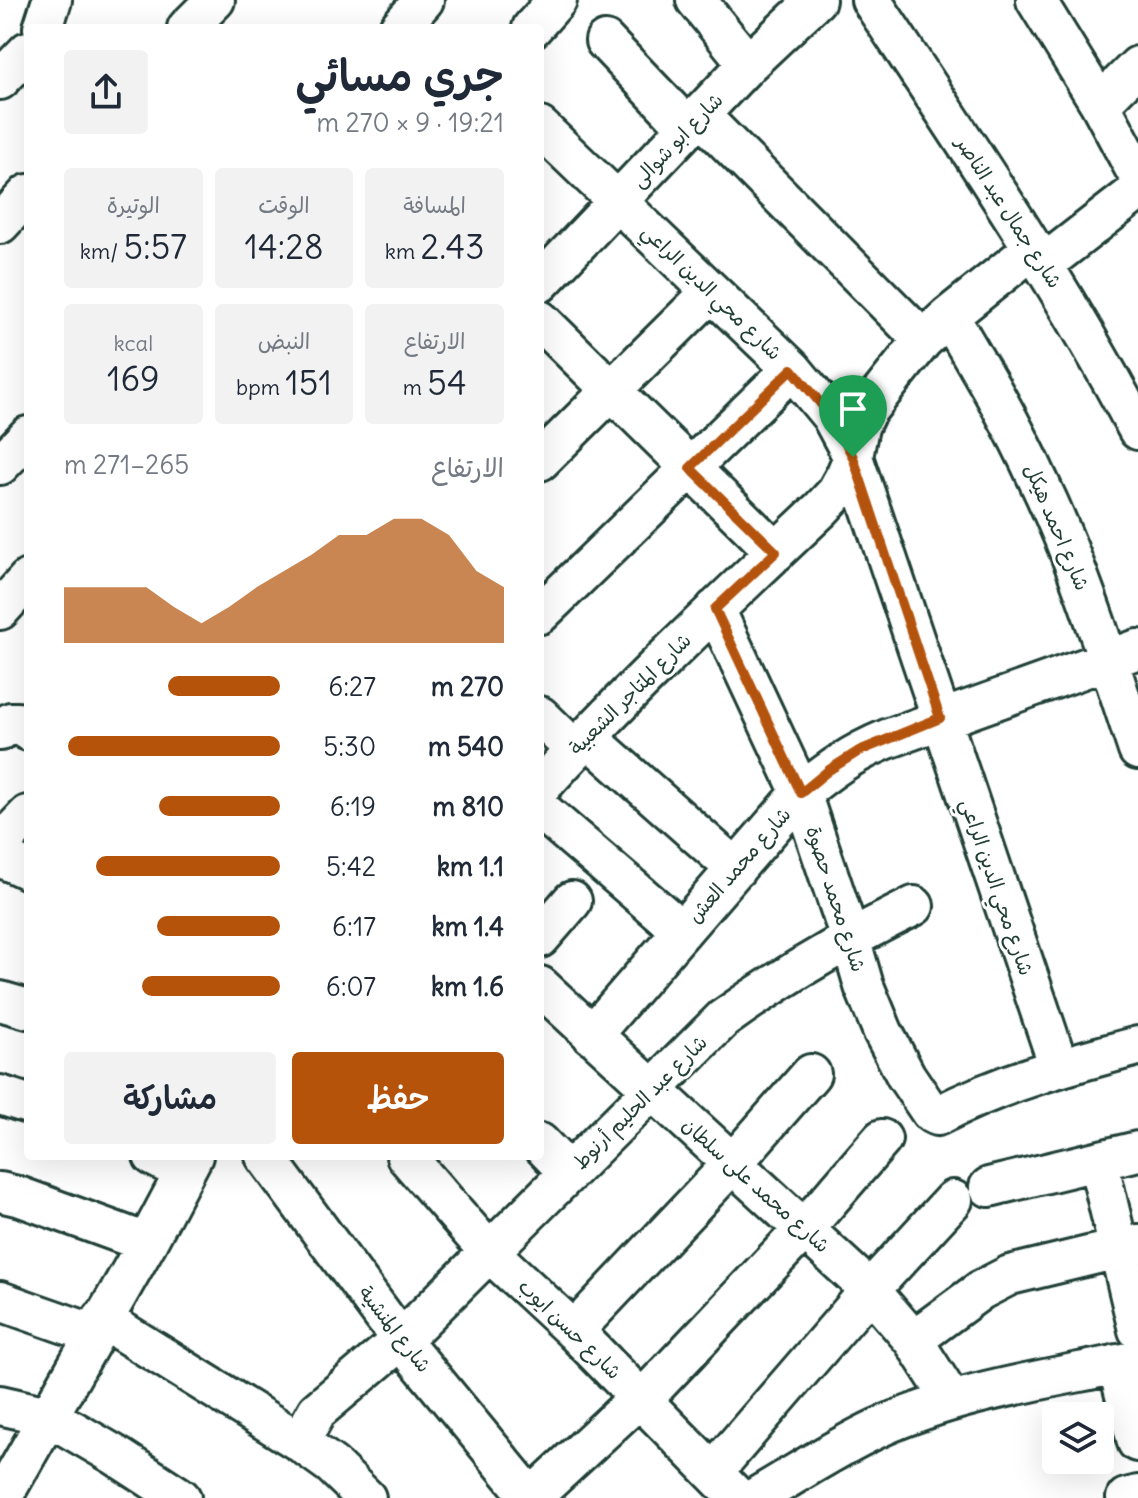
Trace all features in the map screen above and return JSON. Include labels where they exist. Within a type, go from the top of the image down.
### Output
[{"type":"street","points":[[44,24],[52,0]]},
{"type":"street","points":[[191,24],[215,0]]},
{"type":"street","points":[[403,24],[424,0]]},
{"type":"street","points":[[536,24],[557,0]]},
{"type":"street","points":[[696,0],[748,64]]},
{"type":"street","name":"شارع ابو شوالى","points":[[544,279],[748,64],[816,0]]},
{"type":"street","name":"شارع جمال عبد الناصر","points":[[871,0],[1039,256],[1138,430]]},
{"type":"street","points":[[1036,0],[1100,104],[1138,175]]},
{"type":"street","name":"شارع احمد هيكل","points":[[605,41],[694,122],[936,328],[997,397],[1040,482],[1077,570],[1123,654],[1138,750]]},
{"type":"street","points":[[0,80],[24,55]]},
{"type":"street","points":[[1100,104],[1138,66]]},
{"type":"street","name":"شارع محي الدين الراعي","points":[[544,131],[792,369],[831,416],[853,457],[1059,1067]]},
{"type":"street","name":"شارع المتاجر الشعبية","points":[[544,784],[715,609],[835,494],[853,457],[854,441],[866,412],[936,328],[1138,191]]},
{"type":"street","points":[[0,224],[24,198]]},
{"type":"street","points":[[544,457],[711,292]]},
{"type":"street","points":[[544,324],[776,552]]},
{"type":"street","points":[[544,610],[792,369]]},
{"type":"street","points":[[0,465],[24,440]]},
{"type":"street","name":"شارع محمد حصوة","points":[[715,609],[801,793],[864,986],[883,1032],[906,1076],[931,1113],[937,1116],[974,1097],[1059,1067]]},
{"type":"street","name":"شارع محمد العش","points":[[592,1035],[801,793],[829,770],[859,751],[940,718],[1123,654]]},
{"type":"street","points":[[544,719],[581,743],[736,869]]},
{"type":"street","points":[[0,731],[11,722],[17,722],[24,728]]},
{"type":"street","points":[[544,812],[682,931]]},
{"type":"street","points":[[0,844],[24,819]]},
{"type":"street","points":[[0,857],[24,868]]},
{"type":"street","points":[[544,933],[572,901]]},
{"type":"street","name":"شارع عبد الحليم أرنوط","points":[[300,1442],[317,1411],[401,1340],[723,1019],[751,998],[850,938],[914,906]]},
{"type":"street","name":"شارع محمد على سلطان","points":[[544,990],[870,1290],[913,1340],[952,1401]]},
{"type":"street","points":[[0,1001],[24,1008]]},
{"type":"street","points":[[1059,1067],[1138,1046]]},
{"type":"street","points":[[574,1331],[733,1163],[811,1074]]},
{"type":"street","points":[[0,1095],[24,1103]]},
{"type":"street","points":[[531,1498],[641,1398],[804,1229],[882,1139]]},
{"type":"street","points":[[544,1147],[569,1173]]},
{"type":"street","points":[[989,1187],[1138,1151]]},
{"type":"street","name":"شارع المنشية","points":[[268,1160],[401,1340],[531,1498]]},
{"type":"street","name":"شارع حسن ايوب","points":[[409,1160],[489,1252],[574,1331],[726,1485]]},
{"type":"street","points":[[9,1495],[48,1416],[147,1243],[177,1161]]},
{"type":"street","points":[[1098,1161],[1128,1246],[1138,1330]]},
{"type":"street","points":[[0,1192],[147,1243]]},
{"type":"street","points":[[726,1485],[870,1290],[953,1200]]},
{"type":"street","points":[[913,1340],[981,1290],[1010,1275],[1128,1246]]},
{"type":"street","points":[[0,1301],[98,1326],[300,1442],[332,1465],[366,1498]]},
{"type":"street","points":[[755,1498],[826,1455],[879,1428],[952,1401],[1127,1362],[1137,1442]]},
{"type":"street","points":[[0,1405],[48,1416],[181,1498]]},
{"type":"street","points":[[1126,1498],[1138,1495]]},
{"type":"route","points":[[792,369],[831,416],[853,457],[940,718],[859,751],[801,793],[715,609],[776,552],[690,468],[792,369]]}]
